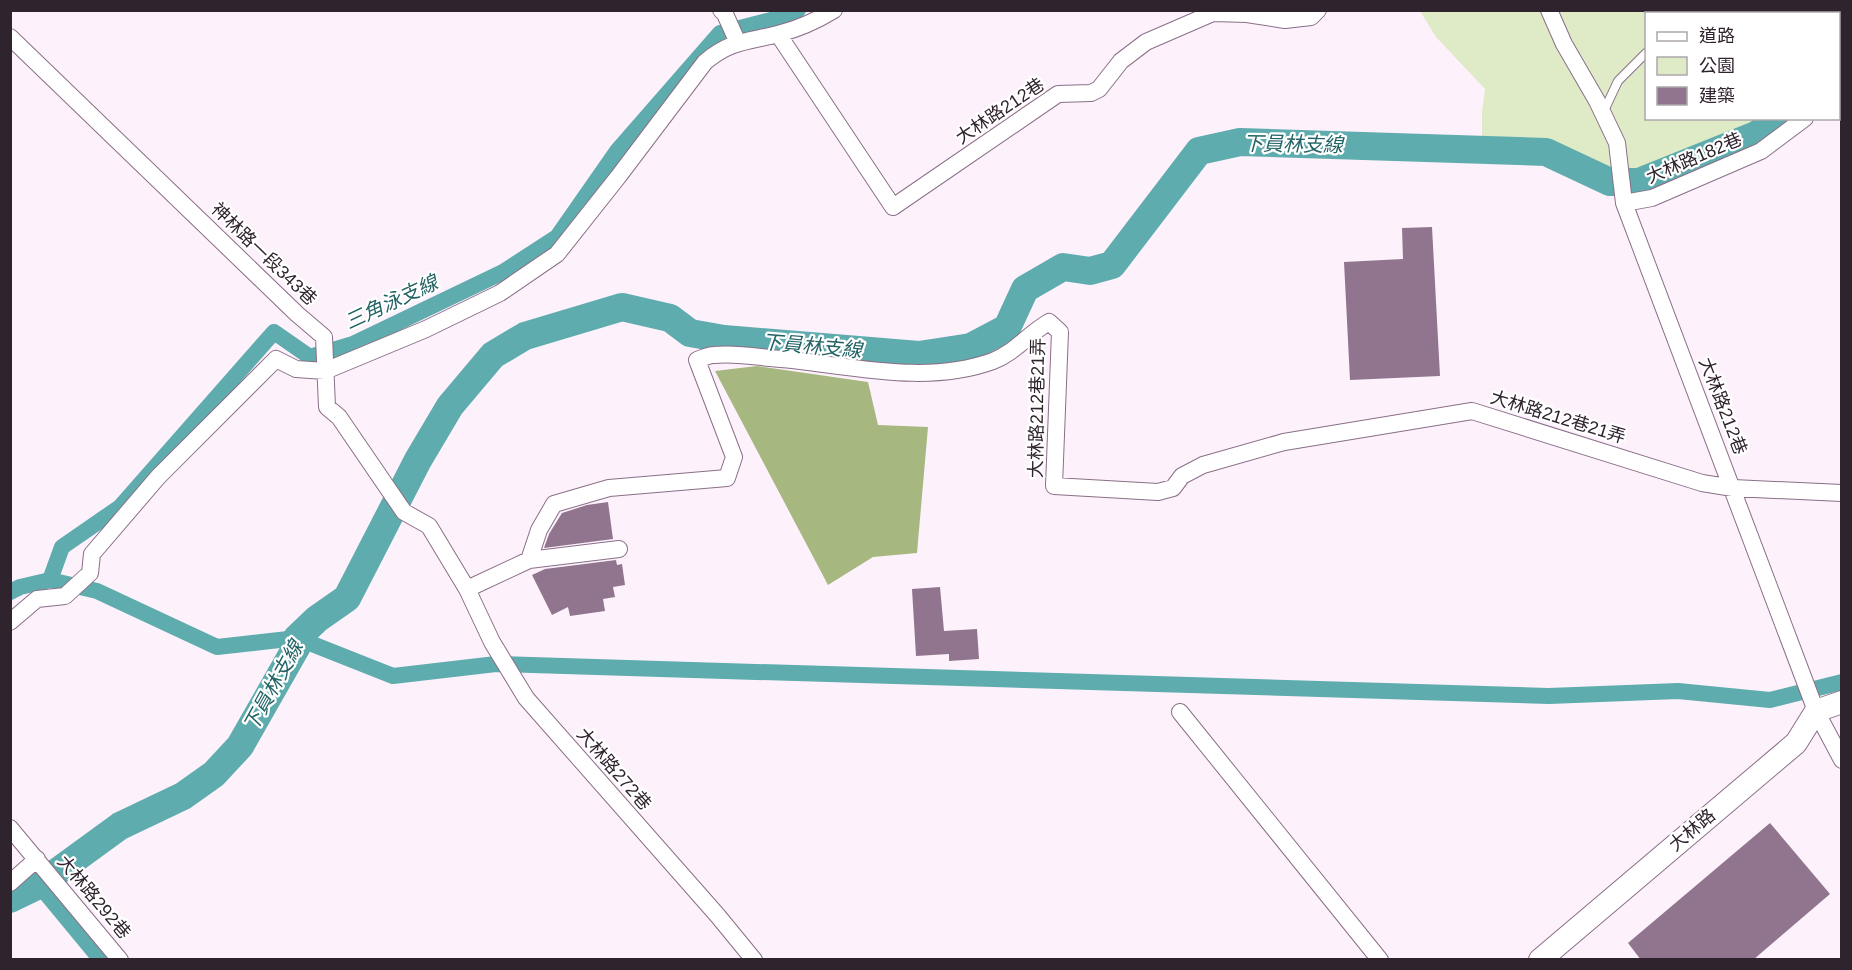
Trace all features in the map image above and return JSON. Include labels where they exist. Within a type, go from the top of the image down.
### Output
[{"type":"street","points":[[721,10],[738,43]]},
{"type":"street","points":[[10,622],[37,599],[65,596],[90,573],[92,554],[158,477],[276,359],[296,369],[325,370],[426,328],[500,293],[556,254],[705,62],[718,51],[738,43],[812,23],[834,10]]},
{"type":"street","name":"大林路212巷","points":[[778,34],[893,207],[1058,94],[1091,93],[1099,90],[1121,61],[1146,42],[1213,13],[1247,14],[1285,20],[1311,17],[1318,10]]},
{"type":"street","name":"大林路212巷","points":[[1549,10],[1564,44],[1603,113],[1617,143],[1624,203],[1816,711],[1842,760]]},
{"type":"street","name":"神林路一段343巷","points":[[10,37],[297,314],[324,336],[327,407],[339,417],[404,512],[429,526],[467,589]]},
{"type":"street","name":"大林路182巷","points":[[1624,203],[1652,198],[1761,151],[1802,120]]},
{"type":"street","name":"大林路212巷21弄","points":[[529,560],[540,530],[554,504],[609,488],[727,478],[734,457],[697,360],[713,355],[747,356],[810,361],[892,372],[952,372],[993,360],[1017,348],[1037,329],[1049,322],[1060,332],[1054,486],[1158,492],[1173,488],[1182,477],[1203,465],[1284,442],[1472,411],[1702,483],[1733,488],[1842,493]]},
{"type":"street","points":[[467,589],[529,560],[619,549]]},
{"type":"street","name":"大林路272巷","points":[[467,589],[492,642],[526,698],[754,960]]},
{"type":"street","points":[[1816,711],[1842,702]]},
{"type":"street","name":"大林路","points":[[1540,960],[1796,743],[1816,711]]},
{"type":"street","points":[[1180,712],[1380,960]]},
{"type":"street","name":"大林路292巷","points":[[10,828],[120,960]]},
{"type":"street","points":[[10,883],[37,860]]},
{"type":"lane","points":[[1603,113],[1618,81],[1645,55]]},
{"type":"green space","points":[[1420,11],[1841,11],[1841,85],[1840,12],[1645,12],[1645,120],[1766,120],[1754,128],[1638,172],[1613,171],[1549,147],[1482,137],[1485,89],[1436,37]]},
{"type":"green space","points":[[757,366],[868,382],[878,425],[928,427],[917,553],[873,557],[828,585],[715,371]]},
{"type":"building","points":[[1432,227],[1440,376],[1350,380],[1344,262],[1403,259],[1402,228]]},
{"type":"building","points":[[608,502],[613,539],[544,548],[549,534],[562,513],[587,505]]},
{"type":"building","points":[[616,560],[617,565],[622,564],[625,585],[613,587],[615,597],[603,599],[605,611],[570,616],[568,607],[552,615],[532,575],[545,569]]},
{"type":"building","points":[[940,587],[944,631],[977,629],[979,659],[949,661],[949,654],[916,656],[912,589]]},
{"type":"building","points":[[1770,823],[1830,894],[1753,960],[1641,960],[1628,943]]},
{"type":"waterway","name":"三角泳支線","points":[[10,592],[20,587],[50,580],[62,547],[120,507],[274,332],[310,357],[353,344],[503,272],[557,237],[617,151],[720,33],[771,20],[798,10]]},
{"type":"waterway","name":"下員林支線","points":[[10,899],[39,885],[120,826],[183,796],[214,774],[240,746],[297,646],[297,638],[317,619],[347,598],[418,460],[450,406],[493,355],[525,336],[622,307],[670,318],[690,333],[724,339],[919,355],[971,347],[1007,328],[1025,289],[1063,267],[1090,271],[1112,265],[1199,151],[1240,142],[1546,152],[1610,182],[1639,182],[1756,135],[1778,120]]},
{"type":"waterway","points":[[50,580],[97,591],[217,647],[297,638],[393,676],[496,664],[1549,696],[1678,691],[1770,700],[1842,682]]},
{"type":"waterway","points":[[39,885],[101,960]]}]
